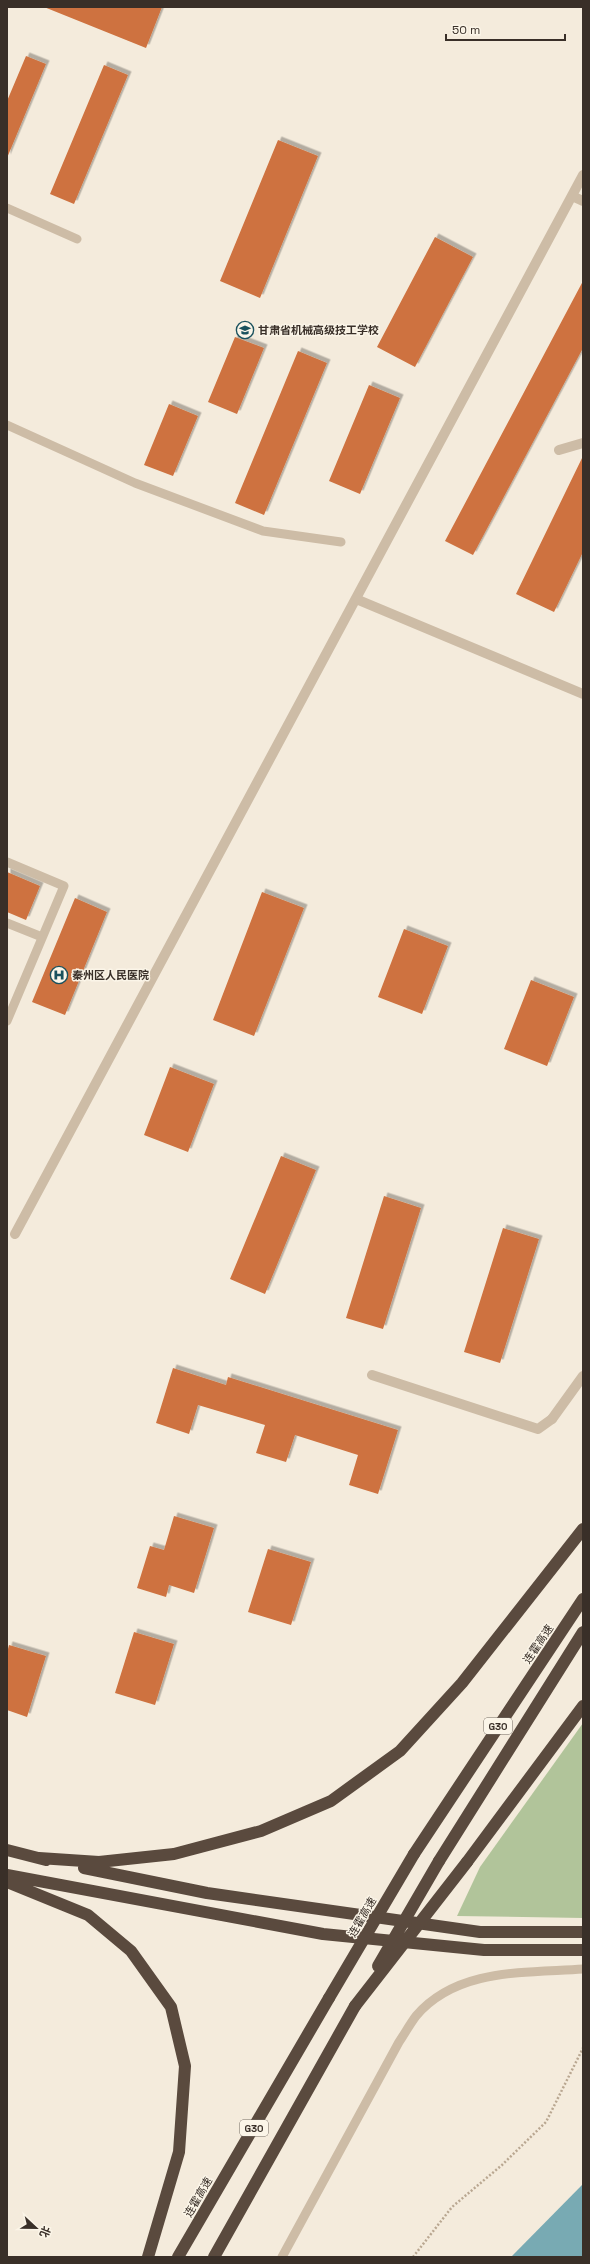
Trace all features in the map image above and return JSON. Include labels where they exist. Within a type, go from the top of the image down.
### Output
[{"type":"highway","points":[[38,1858],[98,1862],[174,1854],[261,1831],[331,1801],[400,1751],[462,1683],[583,1529]]},
{"type":"highway","name":"连霍高速","points":[[178,2257],[414,1854],[583,1599]]},
{"type":"highway","name":"G30","points":[[214,2257],[355,2006],[439,1861],[583,1632]]},
{"type":"highway","points":[[355,2006],[467,1862],[583,1706]]},
{"type":"highway","points":[[7,1850],[38,1858],[207,1893],[480,1932],[583,1932]]},
{"type":"highway","points":[[7,1875],[323,1934],[484,1950],[583,1950]]},
{"type":"highway","points":[[7,1882],[88,1914],[131,1951],[171,2007],[185,2066],[179,2152],[148,2257]]},
{"type":"street","points":[[15,1234],[583,175]]},
{"type":"street","points":[[572,196],[583,201]]},
{"type":"street","points":[[559,450],[583,443]]},
{"type":"street","points":[[356,599],[583,694]]},
{"type":"street","points":[[372,1375],[538,1429],[552,1420],[583,1376]]},
{"type":"lane","points":[[7,208],[77,239]]},
{"type":"lane","points":[[7,425],[135,483],[263,531],[341,542]]},
{"type":"lane","points":[[7,862],[64,886],[7,1021]]},
{"type":"lane","points":[[7,923],[42,937]]},
{"type":"lane","points":[[282,2257],[399,2042],[416,2016],[439,1995],[467,1981],[497,1975],[583,1969]]},
{"type":"path","points":[[413,2257],[452,2207],[502,2165],[546,2122],[583,2048]]},
{"type":"green space","points":[[583,1723],[583,1918],[457,1916],[480,1867]]},
{"type":"water","points":[[583,2184],[583,2257],[511,2257]]},
{"type":"building","points":[[44,7],[162,7],[146,48]]},
{"type":"building","points":[[26,56],[46,64],[7,158],[7,101]]},
{"type":"building","points":[[104,65],[128,75],[74,204],[50,194]]},
{"type":"building","points":[[278,140],[318,156],[260,298],[220,281]]},
{"type":"building","points":[[435,237],[473,257],[415,367],[377,347]]},
{"type":"building","points":[[583,281],[583,348],[473,555],[445,541]]},
{"type":"building","points":[[235,337],[264,348],[237,414],[208,402]]},
{"type":"building","points":[[298,351],[327,363],[264,515],[235,503]]},
{"type":"building","points":[[369,385],[400,398],[360,494],[329,481]]},
{"type":"building","points":[[169,404],[198,416],[173,476],[144,465]]},
{"type":"building","points":[[583,456],[583,552],[554,612],[516,594]]},
{"type":"building","points":[[7,872],[40,886],[26,920],[7,912]]},
{"type":"building","points":[[262,892],[304,908],[254,1036],[213,1020]]},
{"type":"building","points":[[75,898],[107,912],[65,1015],[32,1002]]},
{"type":"building","points":[[404,929],[448,946],[422,1014],[378,997]]},
{"type":"building","points":[[531,980],[574,997],[547,1066],[504,1049]]},
{"type":"building","points":[[170,1067],[214,1084],[188,1152],[144,1135]]},
{"type":"building","points":[[281,1156],[316,1170],[265,1294],[230,1279]]},
{"type":"building","points":[[384,1196],[421,1208],[383,1329],[346,1318]]},
{"type":"building","points":[[503,1228],[539,1239],[500,1363],[464,1352]]},
{"type":"building","points":[[173,1368],[226,1385],[228,1377],[398,1430],[378,1494],[349,1485],[358,1455],[295,1435],[286,1462],[256,1453],[265,1425],[198,1405],[189,1434],[156,1423]]},
{"type":"building","points":[[174,1516],[214,1528],[194,1593],[169,1585],[166,1597],[137,1588],[150,1546],[164,1550]]},
{"type":"building","points":[[268,1549],[311,1562],[291,1625],[248,1612]]},
{"type":"building","points":[[134,1632],[174,1644],[155,1705],[115,1693]]},
{"type":"building","points":[[9,1645],[46,1656],[27,1717],[7,1710],[7,1653]]},
{"type":"place","name":"甘肃省机械高级技工学校","points":[[245,330]]},
{"type":"place","name":"秦州区人民医院","points":[[59,975]]}]
